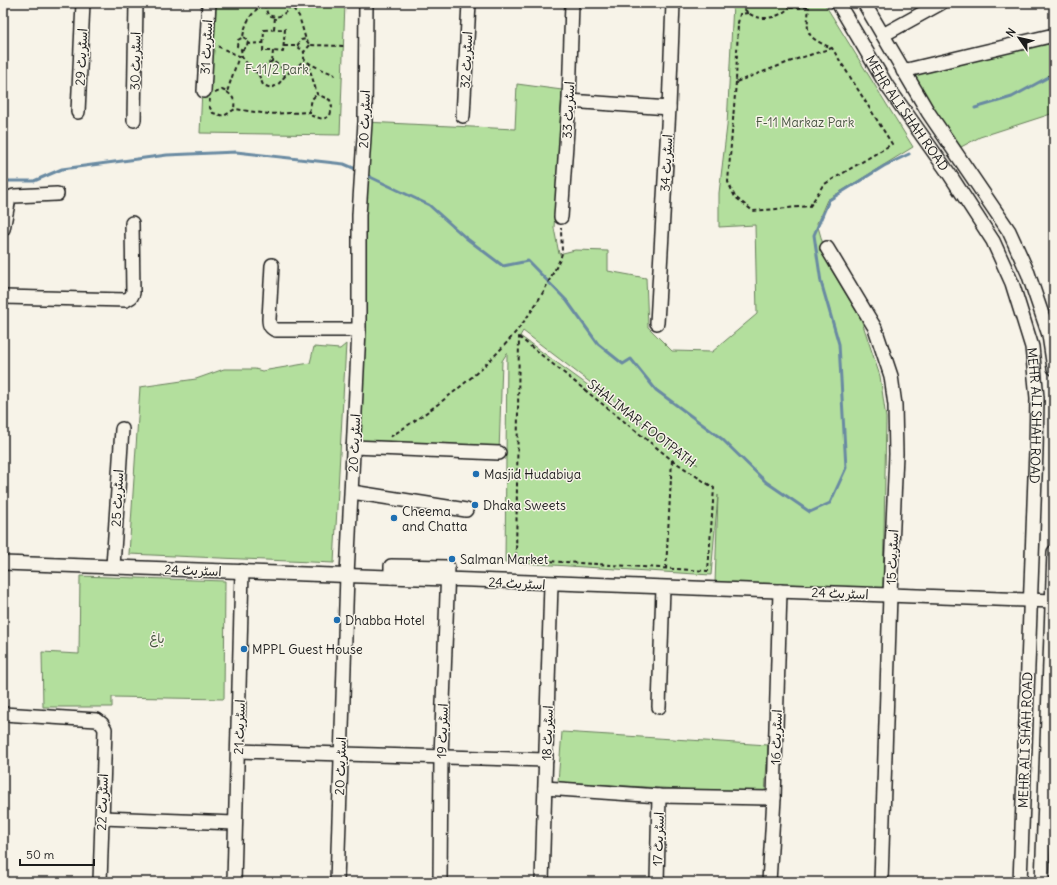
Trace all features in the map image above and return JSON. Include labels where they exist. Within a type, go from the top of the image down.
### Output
[{"type":"street","name":"اسٹریٹ 29","points":[[78,112],[83,3]]},
{"type":"street","name":"اسٹریٹ 30","points":[[134,120],[136,3]]},
{"type":"street","name":"اسٹریٹ 31","points":[[204,91],[209,3]]},
{"type":"street","name":"اسٹریٹ 20","points":[[337,882],[347,575],[359,330],[359,214],[363,151],[366,3]]},
{"type":"street","name":"اسٹریٹ 32","points":[[463,116],[469,3]]},
{"type":"street","name":"اسٹریٹ 33","points":[[561,217],[569,101],[572,3]]},
{"type":"street","name":"اسٹریٹ 34","points":[[657,323],[669,108],[673,3]]},
{"type":"street","name":"MEHR ALI SHAH ROAD","points":[[838,3],[888,86],[950,175],[993,241],[1012,283],[1032,347],[1037,398],[1020,882]]},
{"type":"street","name":"MEHR ALI SHAH ROAD","points":[[864,3],[928,112],[1009,231],[1028,274],[1049,335],[1054,368]]},
{"type":"street","points":[[883,34],[941,3]]},
{"type":"street","points":[[903,71],[1054,35]]},
{"type":"street","points":[[569,101],[669,108]]},
{"type":"street","points":[[3,229],[9,198],[14,196],[56,194]]},
{"type":"street","points":[[3,297],[126,300],[131,297],[133,293],[132,223]]},
{"type":"street","name":"اسٹریٹ 15","points":[[827,248],[875,328],[891,376],[895,405],[896,441],[881,882]]},
{"type":"street","points":[[272,265],[268,318],[269,326],[276,330],[359,330]]},
{"type":"street","name":"اسٹریٹ 25","points":[[113,566],[122,429]]},
{"type":"street","points":[[353,447],[499,453]]},
{"type":"street","points":[[352,492],[466,510]]},
{"type":"street","name":"MEHR ALI SHAH ROAD","points":[[1042,882],[1054,552]]},
{"type":"street","name":"اسٹریٹ 24","points":[[3,563],[1053,601]]},
{"type":"street","name":"اسٹریٹ 21","points":[[234,882],[242,571]]},
{"type":"street","name":"اسٹریٹ 19","points":[[440,882],[441,756],[447,579]]},
{"type":"street","name":"اسٹریٹ 18","points":[[542,882],[551,584]]},
{"type":"street","points":[[659,707],[663,588]]},
{"type":"street","name":"اسٹریٹ 16","points":[[770,882],[780,591]]},
{"type":"street","name":"اسٹریٹ 22","points":[[3,714],[97,720],[105,729],[100,882]]},
{"type":"street","points":[[238,751],[546,760]]},
{"type":"street","points":[[545,788],[659,796],[774,798]]},
{"type":"street","name":"اسٹریٹ 17","points":[[656,882],[659,796]]},
{"type":"street","points":[[102,818],[235,822]]},
{"type":"path","points":[[257,3],[263,4]]},
{"type":"path","points":[[741,3],[744,10],[758,18],[779,15],[790,8],[793,3]]},
{"type":"path","points":[[748,13],[740,14],[738,23],[736,82],[728,182],[735,197],[753,211],[810,206],[823,184],[892,144],[832,48],[813,40],[807,29],[810,3]]},
{"type":"path","points":[[263,4],[268,15],[275,17],[287,12],[290,4]]},
{"type":"path","points":[[242,50],[237,46],[238,40],[243,36],[244,27],[254,10],[263,4]]},
{"type":"path","points":[[290,4],[299,16],[306,39],[310,46]]},
{"type":"path","points":[[790,8],[809,7]]},
{"type":"path","points":[[274,29],[275,17]]},
{"type":"path","points":[[285,29],[283,52],[263,51],[263,43],[264,30],[285,29]]},
{"type":"path","points":[[227,92],[242,50],[247,44],[248,40],[243,36]]},
{"type":"path","points":[[297,46],[301,40],[306,39]]},
{"type":"path","points":[[247,44],[263,43]]},
{"type":"path","points":[[207,44],[217,46],[240,56],[253,71],[258,73],[263,85],[271,88],[277,86],[285,76],[298,68],[304,59],[304,52],[310,46],[344,46]]},
{"type":"path","points":[[284,46],[297,46],[304,52]]},
{"type":"path","points":[[736,82],[797,59],[832,48]]},
{"type":"path","points":[[272,62],[273,51]]},
{"type":"path","points":[[304,59],[308,63],[335,75]]},
{"type":"path","points":[[258,73],[261,67],[272,62]]},
{"type":"path","points":[[272,62],[282,68],[285,76]]},
{"type":"path","points":[[233,110],[235,102],[233,96],[227,92],[222,90],[216,92],[210,97],[209,106],[214,113],[224,116],[235,109],[269,114],[309,112],[317,118],[323,119],[330,116],[332,107],[330,100],[317,94],[308,63]]},
{"type":"path","points":[[309,112],[312,99],[317,94]]},
{"type":"path","points":[[386,440],[437,406],[487,365],[528,318],[539,300],[562,254],[561,217]]},
{"type":"path","name":"SHALIMAR FOOTPATH","points":[[518,337],[672,460],[714,488],[708,571],[666,569],[516,559],[518,337]]},
{"type":"path","points":[[666,569],[672,460]]},
{"type":"green space","name":"F-11/2 Park","points":[[206,3],[345,3],[340,135],[200,133]]},
{"type":"green space","name":"F-11 Markaz Park","points":[[733,3],[824,3],[913,147],[827,200],[817,223],[829,266],[861,319],[880,376],[886,418],[883,589],[715,584],[718,495],[711,575],[505,562],[507,353],[502,361],[499,453],[353,447],[365,122],[515,129],[517,84],[562,90],[554,228],[559,254],[575,250],[608,251],[608,271],[646,278],[648,327],[672,351],[712,352],[757,314],[755,225],[719,227],[719,193],[727,126]],"holes":[[[523,331],[698,465],[520,336]]]},
{"type":"green space","points":[[1054,43],[1054,113],[980,137],[961,147],[903,71]]},
{"type":"green space","points":[[346,344],[334,563],[129,554],[140,387],[196,379],[224,369],[255,369],[262,371],[310,363],[314,347],[340,349]]},
{"type":"green space","name":"باغ","points":[[80,576],[225,581],[224,699],[112,697],[112,707],[43,707],[42,652],[79,654]]},
{"type":"green space","points":[[562,732],[768,745],[765,794],[558,782]]},
{"type":"waterway","points":[[975,108],[1012,97],[1054,74]]},
{"type":"waterway","points":[[3,181],[34,181],[62,169],[167,155],[236,152],[344,164],[358,170]]},
{"type":"waterway","points":[[364,174],[429,205],[466,238],[503,266],[528,261],[567,301],[598,344],[623,364],[631,359],[656,390],[722,439],[766,482],[810,512],[830,503],[846,468],[839,344],[821,282],[814,235],[829,200],[884,166],[909,154]]},
{"type":"place","name":"Masjid Hudabiya","points":[[476,474]]},
{"type":"place","name":"Dhaka Sweets","points":[[475,505]]},
{"type":"place","name":"Cheema and Chatta","points":[[394,518]]},
{"type":"place","name":"Salman Market","points":[[452,559]]},
{"type":"place","name":"Dhabba Hotel","points":[[337,620]]},
{"type":"place","name":"MPPL Guest House","points":[[244,649]]}]
